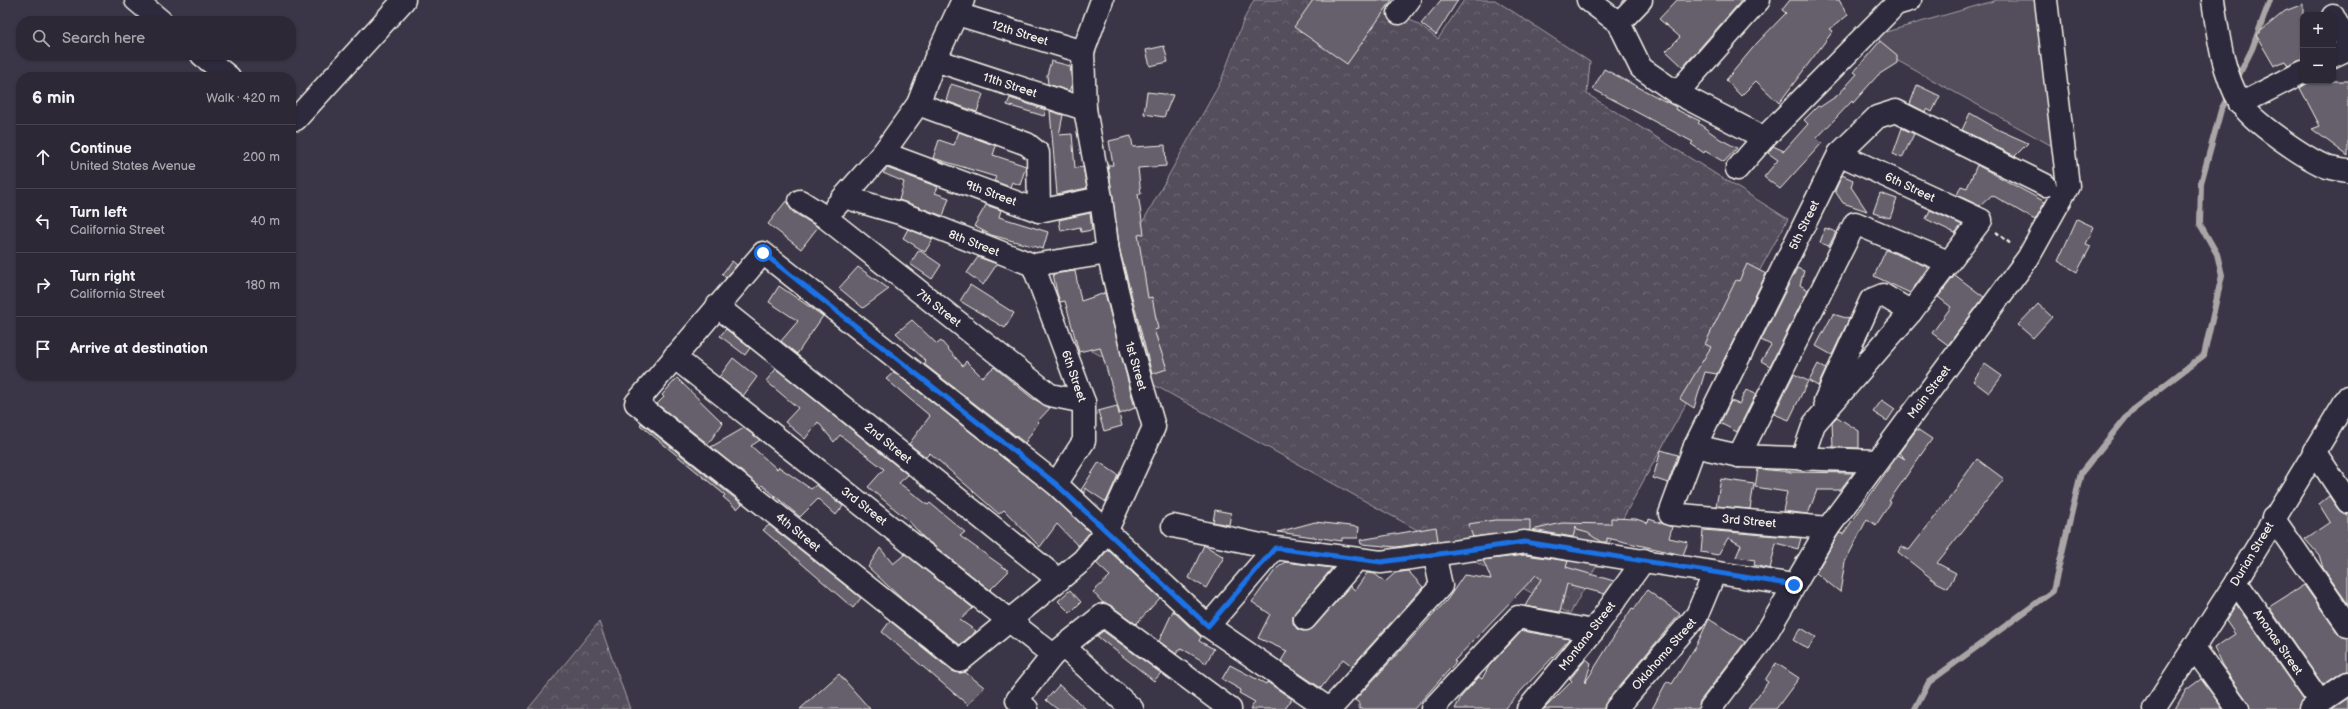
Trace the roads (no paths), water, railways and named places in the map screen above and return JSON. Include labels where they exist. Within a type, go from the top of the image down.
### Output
[{"type":"street","points":[[136,0],[155,16]]},
{"type":"street","points":[[296,119],[404,0]]},
{"type":"street","points":[[1588,0],[1619,24],[1641,68],[1677,93],[1764,138]]},
{"type":"street","points":[[1619,24],[1641,0]]},
{"type":"street","points":[[1677,93],[1759,0]]},
{"type":"street","name":"Main Street","points":[[1710,709],[1763,639],[1828,528],[2028,258],[2063,197],[2068,186],[2046,0]]},
{"type":"street","points":[[2213,0],[2222,57],[2238,99],[2260,123],[2303,154],[2328,167],[2348,171]]},
{"type":"street","points":[[2325,0],[2331,12]]},
{"type":"street","name":"1st Street","points":[[960,662],[1083,560],[1106,532],[1154,427],[1130,343],[1108,253],[1101,198],[1085,109],[1083,52],[1098,1]]},
{"type":"street","points":[[1738,169],[1764,138],[1900,1]]},
{"type":"street","points":[[825,217],[883,154],[918,104],[935,60],[960,7]]},
{"type":"street","name":"12th Street","points":[[960,7],[1083,52]]},
{"type":"street","points":[[2336,22],[2348,45]]},
{"type":"street","points":[[2336,55],[2348,49]]},
{"type":"street","points":[[208,60],[223,72]]},
{"type":"street","name":"11th Street","points":[[935,60],[1085,109]]},
{"type":"street","points":[[2238,99],[2300,73]]},
{"type":"street","points":[[918,104],[1026,144],[1038,154],[1039,211],[1101,198]]},
{"type":"street","name":"5th Street","points":[[1670,514],[1696,446],[1839,154],[1877,117],[1896,111],[2045,185]]},
{"type":"street","name":"9th Street","points":[[883,154],[1039,211]]},
{"type":"street","name":"6th Street","points":[[1839,154],[1980,220],[1948,262]]},
{"type":"street","name":"8th Street","points":[[844,197],[902,214],[1033,265]]},
{"type":"street","name":"7th Street","points":[[800,201],[825,217],[1050,395],[1084,402]]},
{"type":"street","points":[[1739,456],[1855,224],[1948,262],[1911,312],[1814,424]]},
{"type":"street","points":[[674,357],[763,253],[1056,484],[1208,626],[1329,709],[1441,586],[1434,553]]},
{"type":"street","points":[[1033,265],[1108,253]]},
{"type":"street","name":"6th Street","points":[[1033,265],[1084,402],[1084,441],[1056,484]]},
{"type":"street","points":[[1802,459],[1814,424],[1871,300],[1883,295],[1911,312]]},
{"type":"street","name":"2nd Street","points":[[718,306],[1059,580]]},
{"type":"street","name":"4th Street","points":[[674,357],[636,403],[960,662]]},
{"type":"street","name":"3rd Street","points":[[674,357],[1011,621],[1059,651]]},
{"type":"street","name":"Durian Street","points":[[2154,709],[2236,582],[2273,518],[2348,397]]},
{"type":"street","points":[[1696,446],[1739,456],[1877,461]]},
{"type":"street","points":[[2314,451],[2348,502]]},
{"type":"street","name":"3rd Street","points":[[1670,514],[1828,528]]},
{"type":"street","points":[[2273,518],[2348,626]]},
{"type":"street","points":[[1173,526],[1275,548],[1356,560],[1381,562],[1434,553],[1525,542],[1644,560],[1714,574],[1794,585]]},
{"type":"street","points":[[1208,626],[1275,548]]},
{"type":"street","points":[[1305,619],[1356,560]]},
{"type":"street","name":"Montana Street","points":[[1528,709],[1593,632],[1644,560]]},
{"type":"street","name":"Oklahoma Street","points":[[1616,709],[1697,615],[1714,574]]},
{"type":"street","name":"Anonas Street","points":[[2236,582],[2315,705]]},
{"type":"street","points":[[1027,709],[1017,700],[1059,651],[1104,616],[1230,709]]},
{"type":"street","points":[[1432,709],[1518,617],[1593,632]]},
{"type":"street","points":[[2194,648],[2238,709]]},
{"type":"street","points":[[1059,651],[1132,709]]},
{"type":"street","points":[[2315,705],[2348,683]]},
{"type":"waterway","points":[[2236,81],[2252,49],[2270,0]]},
{"type":"waterway","points":[[1915,709],[1929,682],[2053,591],[2081,473],[2131,411],[2204,355],[2222,275],[2217,254],[2200,224],[2201,183],[2221,110],[2230,93]]}]
